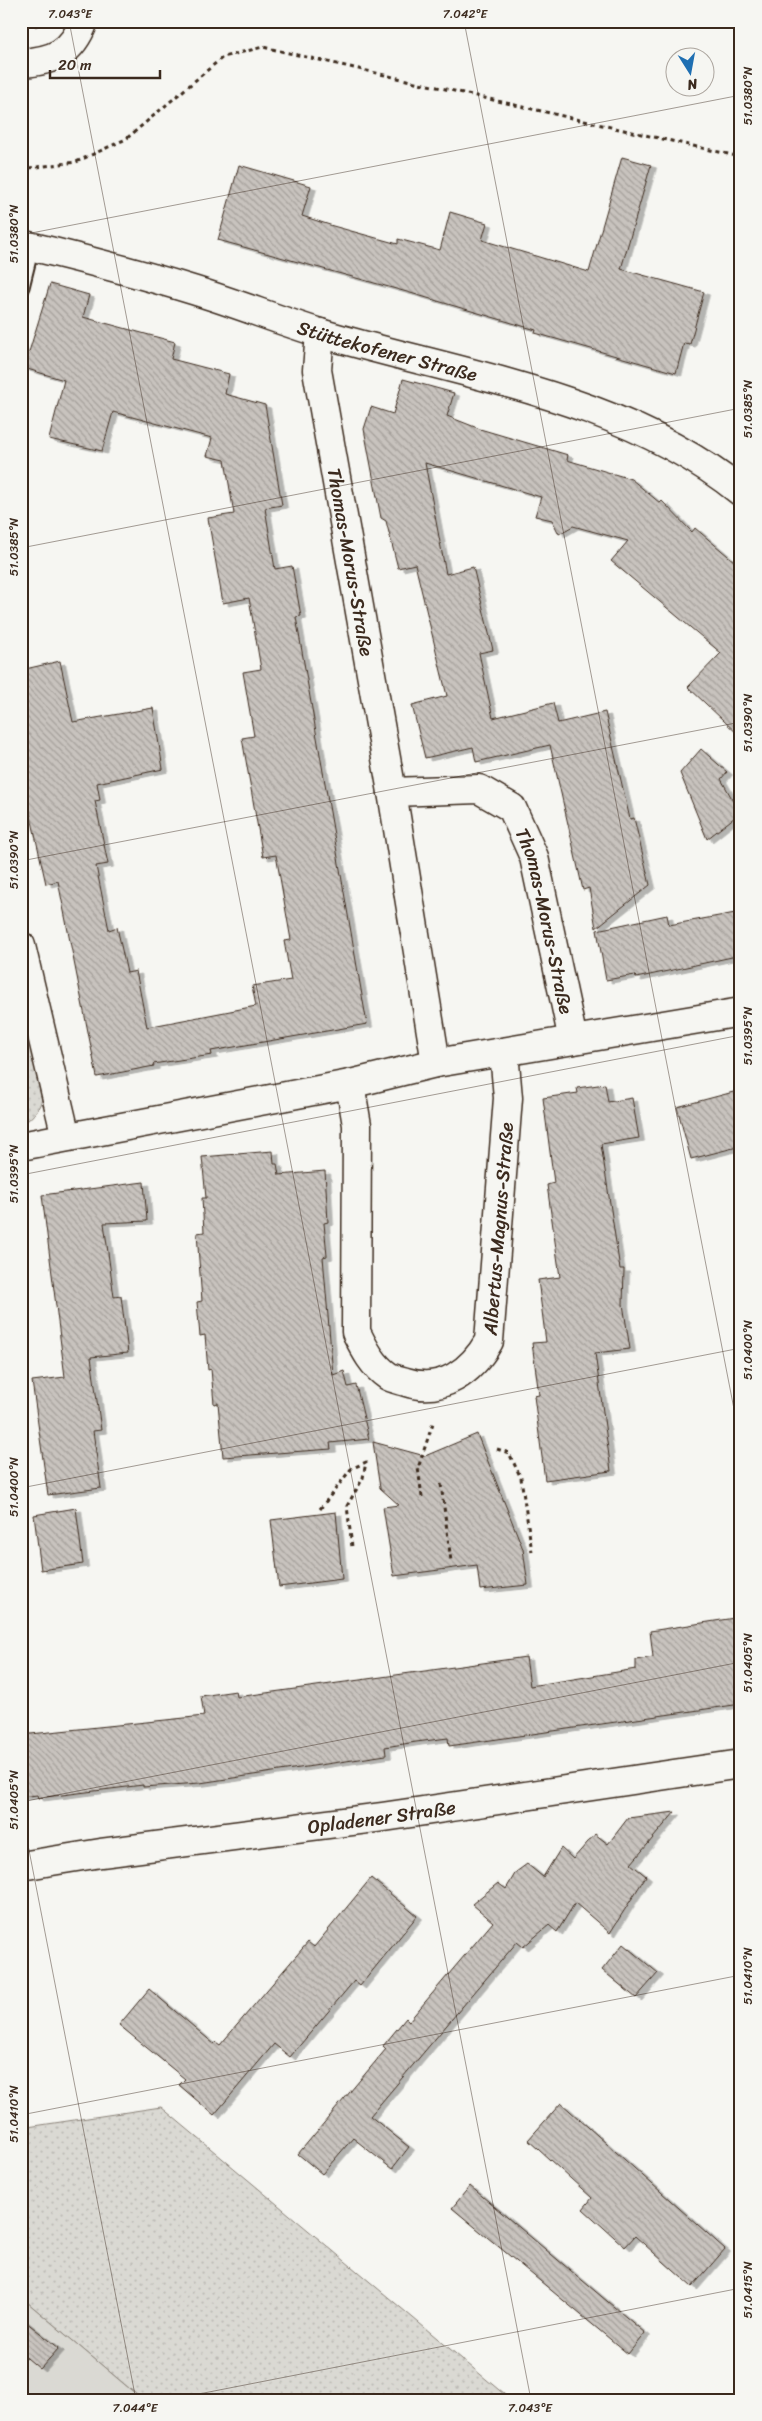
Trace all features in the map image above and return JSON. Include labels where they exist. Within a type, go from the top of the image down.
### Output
[{"type":"street","points":[[21,63],[38,62],[54,58],[68,48],[78,37],[84,21]]},
{"type":"street","name":"Stüttekofener Straße","points":[[26,246],[196,291],[320,333],[516,384],[645,432],[697,461],[741,492]]},
{"type":"street","name":"Thomas-Morus-Straße","points":[[320,333],[317,370],[392,792],[436,1063]]},
{"type":"street","name":"Thomas-Morus-Straße","points":[[392,792],[479,789],[512,808],[534,857],[573,1040]]},
{"type":"street","points":[[21,946],[66,1137]]},
{"type":"street","points":[[21,1146],[350,1084],[436,1063],[741,1012]]},
{"type":"street","name":"Albertus-Magnus-Straße","points":[[350,1084],[357,1125],[356,1332],[368,1354],[389,1377],[411,1384],[428,1385],[443,1383],[470,1368],[481,1355],[488,1341],[508,1098],[504,1052]]},
{"type":"street","name":"Opladener Straße","points":[[21,1866],[101,1853],[383,1817],[741,1764]]},
{"type":"lane","points":[[21,287],[26,246]]},
{"type":"path","points":[[21,169],[76,162],[126,139],[223,57],[263,47],[741,157]]},
{"type":"path","points":[[422,1498],[418,1468],[433,1423]]},
{"type":"path","points":[[497,1449],[509,1454],[521,1478],[532,1552]]},
{"type":"path","points":[[320,1509],[352,1469],[366,1462],[363,1478],[347,1506],[352,1547]]},
{"type":"path","points":[[441,1484],[451,1561]]},
{"type":"shaded area","points":[[21,994],[44,1089],[42,1100],[37,1110],[31,1118],[21,1125]]},
{"type":"shaded area","points":[[161,2107],[511,2400],[143,2400],[21,2297],[21,2128]]},
{"type":"shaded area","points":[[21,2297],[143,2400],[21,2400]]},
{"type":"building","points":[[622,157],[651,165],[621,269],[704,292],[690,344],[684,343],[676,373],[535,333],[536,330],[407,292],[218,240],[239,165],[311,186],[302,216],[333,226],[398,244],[398,239],[440,250],[450,212],[487,223],[482,240],[589,272]]},
{"type":"building","points":[[50,284],[89,295],[83,317],[175,342],[171,359],[229,374],[225,394],[265,405],[282,505],[265,508],[275,569],[292,566],[301,616],[296,617],[367,1024],[211,1051],[212,1055],[153,1064],[154,1066],[97,1077],[58,881],[46,884],[21,772],[21,670],[60,661],[73,722],[153,708],[163,769],[97,783],[100,800],[95,801],[108,864],[96,866],[109,930],[117,927],[127,973],[136,971],[147,1027],[256,1006],[252,986],[291,980],[284,941],[291,940],[276,855],[263,857],[242,738],[254,736],[243,672],[261,669],[249,598],[223,603],[208,518],[234,514],[225,460],[207,456],[212,438],[113,412],[102,451],[49,439],[64,380],[24,368]]},
{"type":"building","points":[[403,379],[454,393],[447,416],[480,429],[568,455],[567,460],[631,479],[660,503],[662,501],[692,532],[695,528],[741,567],[741,737],[688,687],[721,653],[611,561],[628,541],[573,526],[559,534],[552,520],[535,516],[541,497],[425,463],[446,574],[473,567],[493,650],[479,653],[493,718],[553,703],[558,723],[605,712],[630,819],[634,818],[650,885],[596,928],[589,888],[583,890],[550,745],[476,762],[473,747],[425,758],[412,705],[447,696],[415,564],[398,568],[386,521],[381,518],[364,429],[371,407],[393,414]]},
{"type":"building","points":[[701,749],[727,772],[721,779],[740,813],[707,839],[680,773]]},
{"type":"building","points":[[741,912],[741,955],[636,978],[635,975],[606,980],[597,930],[667,915],[669,925]]},
{"type":"building","points":[[605,1084],[608,1102],[632,1098],[639,1138],[601,1144],[620,1269],[624,1269],[623,1304],[630,1349],[595,1353],[611,1471],[545,1480],[534,1396],[539,1395],[532,1343],[546,1342],[538,1280],[560,1277],[547,1185],[554,1183],[543,1098],[578,1093],[577,1088]]},
{"type":"building","points":[[741,1090],[741,1146],[691,1159],[677,1107]]},
{"type":"building","points":[[273,1151],[274,1164],[277,1164],[279,1175],[325,1171],[328,1222],[324,1223],[327,1256],[323,1257],[333,1375],[344,1371],[348,1387],[356,1385],[369,1439],[330,1443],[331,1449],[223,1457],[218,1403],[214,1404],[211,1369],[208,1370],[205,1335],[200,1336],[197,1302],[202,1301],[197,1233],[204,1232],[202,1198],[206,1198],[202,1157]]},
{"type":"building","points":[[144,1182],[147,1221],[104,1223],[114,1297],[121,1296],[128,1353],[91,1357],[101,1430],[93,1431],[101,1488],[48,1495],[32,1381],[65,1377],[42,1195]]},
{"type":"building","points":[[477,1434],[523,1549],[528,1585],[480,1590],[477,1565],[394,1576],[383,1507],[399,1505],[380,1488],[373,1442],[425,1456]]},
{"type":"building","points":[[76,1508],[83,1564],[41,1570],[34,1515]]},
{"type":"building","points":[[336,1512],[342,1579],[279,1587],[271,1520]]},
{"type":"building","points":[[741,1617],[741,1704],[449,1746],[448,1738],[416,1742],[385,1747],[386,1755],[200,1783],[143,1787],[143,1785],[38,1798],[37,1795],[21,1797],[21,1735],[204,1716],[201,1696],[236,1691],[237,1697],[526,1657],[530,1686],[636,1669],[636,1660],[653,1657],[650,1631]]},
{"type":"building","points":[[675,1812],[631,1864],[646,1876],[610,1933],[575,1903],[557,1932],[549,1925],[523,1947],[517,1942],[370,2116],[409,2147],[392,2169],[353,2138],[322,2174],[298,2154],[386,2049],[383,2046],[406,2018],[409,2021],[493,1922],[472,1904],[498,1883],[506,1889],[516,1872],[527,1864],[543,1877],[561,1848],[573,1859],[595,1834],[608,1844],[628,1818]]},
{"type":"building","points":[[371,1878],[417,1916],[360,1986],[354,1981],[290,2057],[274,2044],[214,2115],[179,2085],[185,2079],[119,2025],[149,1989],[214,2044],[216,2042],[220,2045],[308,1942],[314,1947]]},
{"type":"building","points":[[623,1944],[658,1973],[636,1998],[602,1970]]},
{"type":"building","points":[[561,2103],[725,2249],[692,2287],[635,2236],[625,2247],[583,2209],[592,2198],[528,2140]]},
{"type":"building","points":[[470,2186],[645,2333],[628,2354],[452,2208]]},
{"type":"building","points":[[21,2318],[59,2348],[40,2369],[21,2353]]}]
